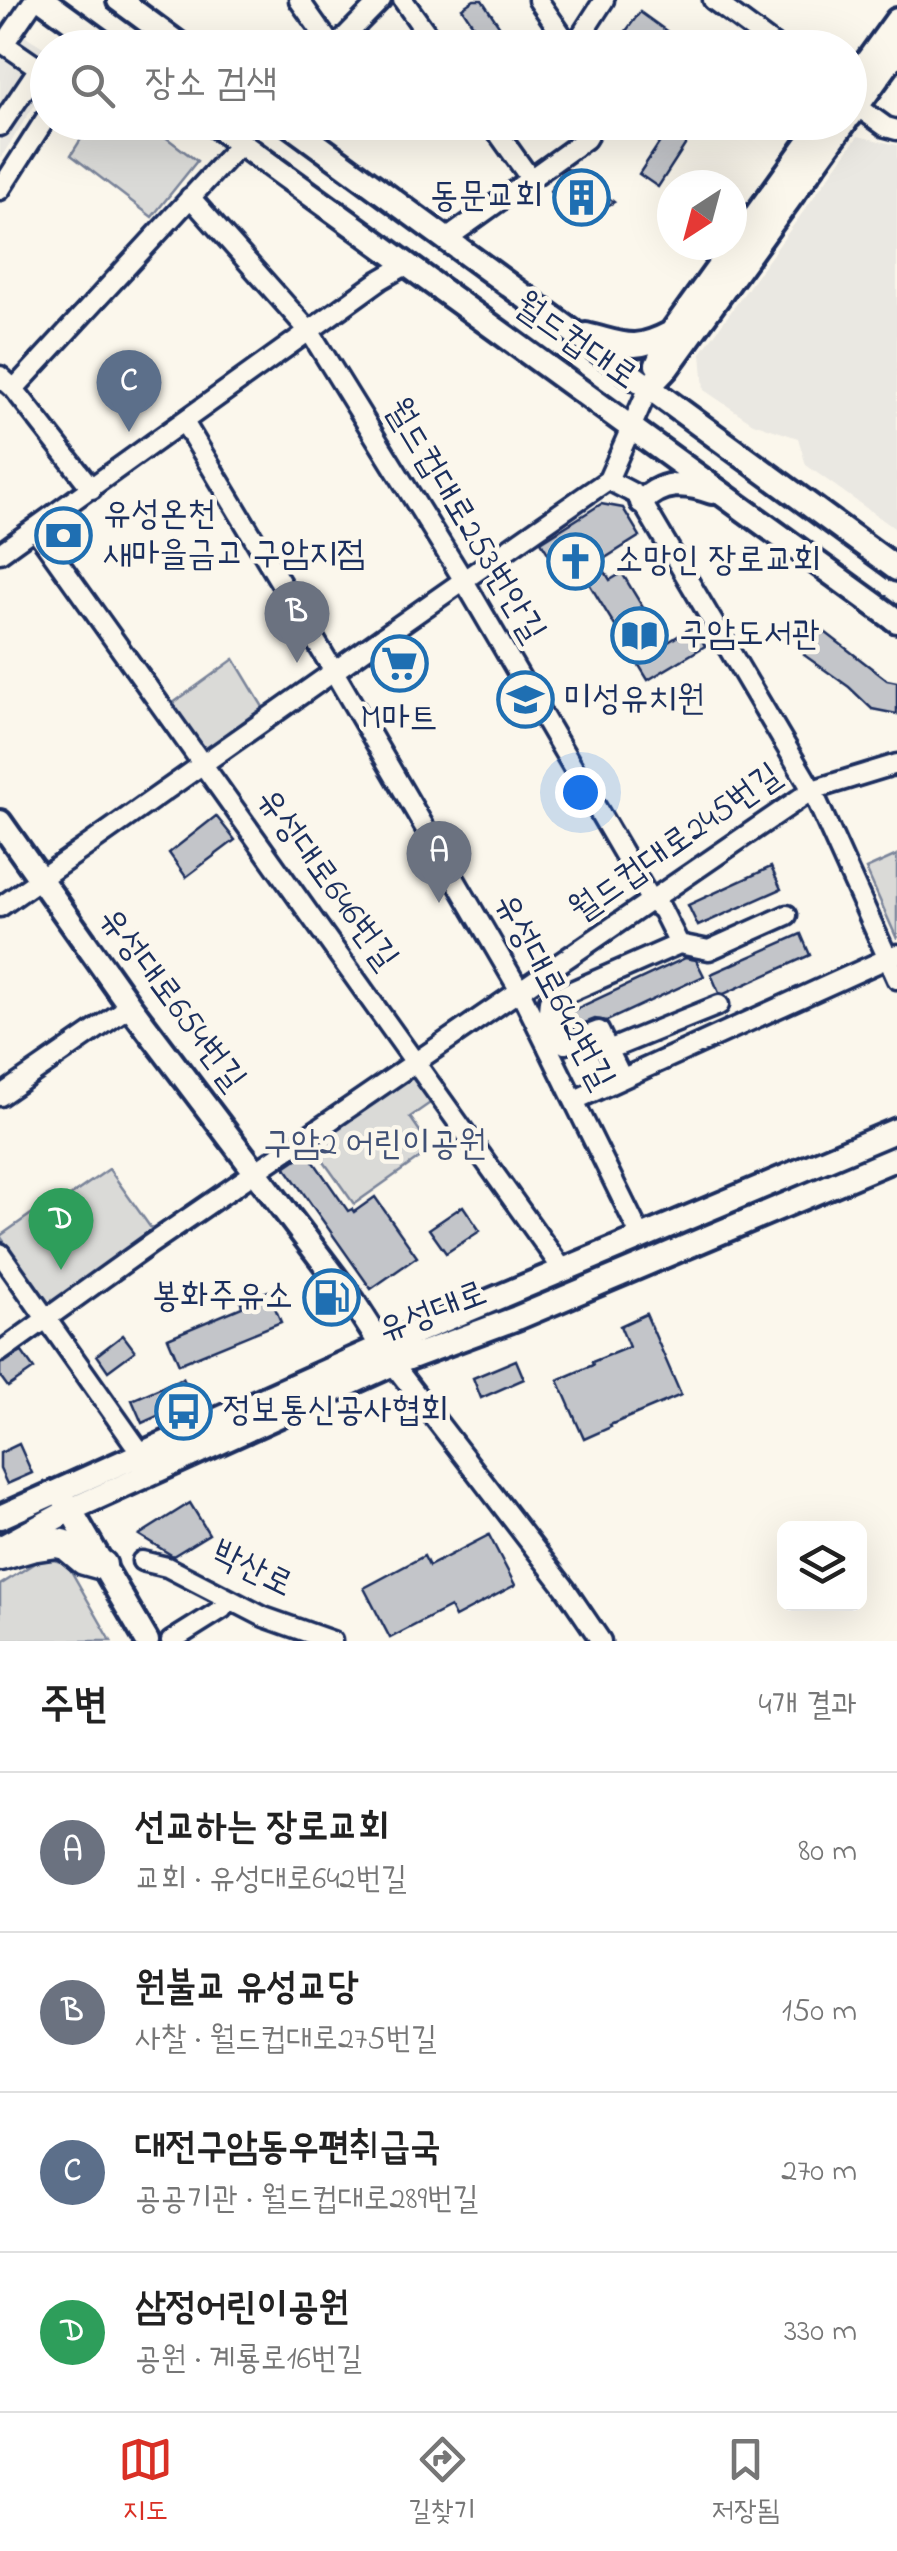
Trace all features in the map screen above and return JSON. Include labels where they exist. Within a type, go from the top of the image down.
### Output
[{"type":"main road","points":[[0,1556],[56,1543],[84,1560],[102,1565]]},
{"type":"street","points":[[30,62],[4,44],[34,0]]},
{"type":"street","points":[[43,0],[80,30]]},
{"type":"street","points":[[119,0],[160,30]]},
{"type":"street","points":[[299,0],[320,30]]},
{"type":"street","points":[[351,30],[381,0]]},
{"type":"street","points":[[403,0],[424,30]]},
{"type":"street","points":[[538,0],[559,30]]},
{"type":"street","points":[[584,30],[604,0]]},
{"type":"street","points":[[714,0],[754,30]]},
{"type":"street","points":[[867,75],[897,20]]},
{"type":"street","points":[[867,86],[897,51]]},
{"type":"street","points":[[0,126],[30,81]]},
{"type":"street","points":[[867,116],[897,130]]},
{"type":"street","points":[[0,190],[32,140]]},
{"type":"street","name":"월드컵대로","points":[[235,140],[897,620]]},
{"type":"street","name":"월드컵대로","points":[[310,140],[897,568]]},
{"type":"street","points":[[503,140],[530,178]]},
{"type":"street","points":[[446,240],[585,140]]},
{"type":"street","points":[[0,907],[608,480],[648,387],[667,368],[677,339],[811,140]]},
{"type":"street","points":[[695,420],[675,378],[677,339],[825,140]]},
{"type":"street","points":[[92,489],[7,382],[240,144]]},
{"type":"street","name":"월드컵대로253번안길","points":[[190,197],[310,332],[463,579],[679,944]]},
{"type":"street","points":[[0,553],[406,265]]},
{"type":"street","points":[[572,332],[623,346],[677,339]]},
{"type":"street","name":"유성대로642번길","points":[[184,422],[520,991],[641,1237]]},
{"type":"street","points":[[608,480],[642,502],[812,790],[892,956],[897,979]]},
{"type":"street","points":[[642,502],[652,491],[671,486],[698,486],[728,498]]},
{"type":"street","name":"유성대로646번길","points":[[35,528],[564,1270]]},
{"type":"street","name":"월드컵대로245번길","points":[[0,1352],[256,1171],[812,790],[897,764]]},
{"type":"street","name":"유성대로654번길","points":[[0,822],[130,1006],[353,1302],[388,1355]]},
{"type":"street","points":[[622,1078],[600,1031],[565,1044],[548,1011],[550,1001],[679,944],[709,950],[786,915]]},
{"type":"street","points":[[575,1100],[892,956]]},
{"type":"street","points":[[608,1050],[719,1005]]},
{"type":"street","points":[[0,1096],[130,1006]]},
{"type":"street","name":"유성대로","points":[[0,1548],[73,1516],[564,1270],[897,1130]]},
{"type":"street","name":"유성대로","points":[[0,1517],[141,1453],[388,1355],[518,1318],[897,1158]]},
{"type":"street","points":[[0,1253],[141,1453]]},
{"type":"street","points":[[388,1355],[602,1641]]},
{"type":"street","points":[[58,1489],[147,1641]]},
{"type":"street","name":"박산로","points":[[142,1561],[167,1567],[279,1623],[332,1641]]},
{"type":"street","points":[[170,1641],[222,1609],[228,1600]]},
{"type":"shaded area","points":[[0,20],[30,39],[30,112],[0,159]]},
{"type":"shaded area","points":[[867,138],[897,145],[897,530],[806,465],[798,438],[753,423],[704,390],[701,353],[855,140]]},
{"type":"green space","points":[[80,140],[169,140],[197,161],[152,217],[71,155]]},
{"type":"green space","points":[[234,659],[266,712],[208,758],[169,706]]},
{"type":"green space","points":[[897,855],[897,939],[866,869]]},
{"type":"green space","name":"구암2 어린이공원","points":[[417,1072],[436,1099],[410,1117],[432,1149],[354,1204],[312,1145]]},
{"type":"green space","points":[[109,1169],[153,1231],[49,1304],[0,1236],[47,1203],[70,1196]]},
{"type":"green space","points":[[44,1557],[67,1564],[111,1641],[0,1641],[0,1585]]},
{"type":"building","points":[[482,0],[502,30],[476,30],[462,8]]},
{"type":"building","points":[[640,12],[665,30],[627,30]]},
{"type":"building","points":[[661,140],[688,140],[669,170],[657,170],[657,186],[639,174]]},
{"type":"building","name":"동문교회","points":[[565,169],[572,170],[614,202],[584,219],[550,191]]},
{"type":"building","points":[[601,504],[623,508],[640,536],[599,562],[610,580],[622,573],[665,644],[694,626],[705,646],[648,680],[582,572],[566,582],[541,542]]},
{"type":"building","points":[[821,629],[887,680],[897,682],[897,714],[872,709],[804,655]]},
{"type":"building","points":[[216,816],[235,840],[186,877],[169,853]]},
{"type":"building","points":[[771,867],[781,889],[698,926],[688,905]]},
{"type":"building","points":[[801,934],[810,955],[719,993],[711,974]]},
{"type":"building","points":[[685,958],[696,960],[704,976],[607,1021],[595,1019],[572,1028],[565,1014]]},
{"type":"building","points":[[307,1152],[348,1211],[354,1212],[375,1197],[417,1257],[371,1289],[285,1167]]},
{"type":"building","points":[[463,1206],[480,1231],[446,1253],[429,1229]]},
{"type":"building","points":[[268,1291],[281,1322],[179,1364],[168,1338],[242,1307],[241,1302]]},
{"type":"building","points":[[646,1314],[681,1395],[584,1439],[558,1380],[629,1347],[620,1326]]},
{"type":"building","points":[[123,1335],[135,1351],[108,1371],[97,1355]]},
{"type":"building","points":[[22,1352],[34,1369],[8,1387],[0,1376],[0,1364]]},
{"type":"building","points":[[516,1360],[524,1379],[481,1398],[473,1378]]},
{"type":"building","points":[[183,1378],[193,1400],[142,1423],[132,1400]]},
{"type":"building","points":[[19,1444],[32,1473],[7,1484],[0,1469],[0,1453]]},
{"type":"building","points":[[190,1503],[209,1534],[173,1556],[139,1535]]},
{"type":"building","points":[[489,1535],[515,1585],[455,1617],[450,1607],[390,1638],[364,1588],[424,1556],[429,1566]]},
{"type":"place","name":"동문교회","points":[[582,197]]},
{"type":"place","name":"대전구암동우편취급국","points":[[129,432]]},
{"type":"place","name":"유성온천 새마을금고 구암지점","points":[[64,535]]},
{"type":"place","name":"소망인 장로교회","points":[[576,561]]},
{"type":"place","name":"구암도서관","points":[[640,635]]},
{"type":"place","name":"원불교 유성교당","points":[[297,663]]},
{"type":"place","name":"M마트","points":[[399,663]]},
{"type":"place","name":"미성유치원","points":[[525,700]]},
{"type":"place","name":"선교하는 장로교회","points":[[439,903]]},
{"type":"place","name":"삼정어린이공원","points":[[61,1270]]},
{"type":"place","name":"봉화주유소","points":[[332,1297]]},
{"type":"place","name":"정보통신공사협회","points":[[184,1411]]}]
